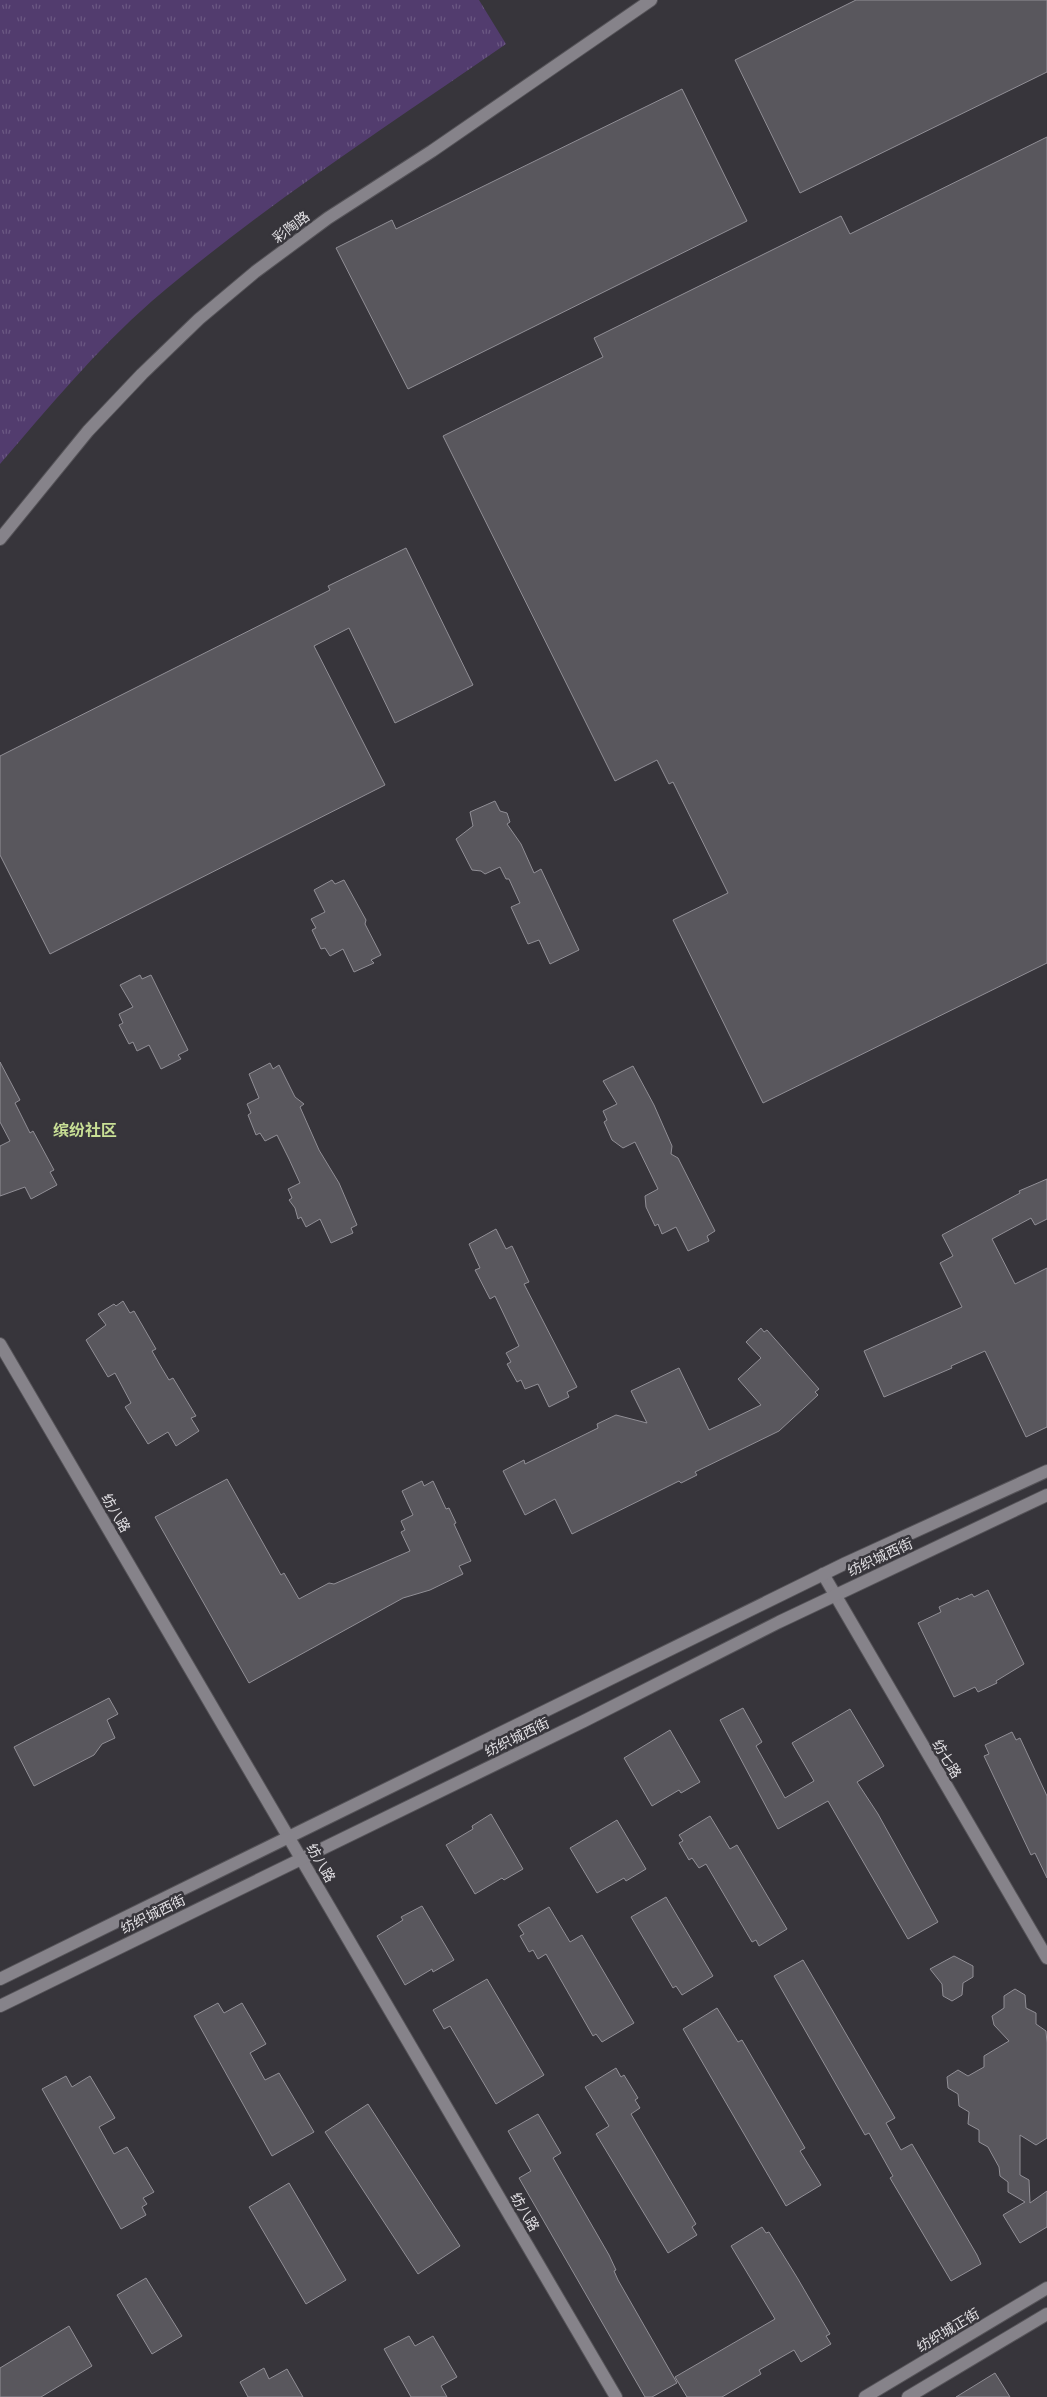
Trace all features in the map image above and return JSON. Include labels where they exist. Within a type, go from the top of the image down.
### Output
[{"type":"street","name":"彩陶路","points":[[0,539],[88,431],[135,381],[199,319],[256,272],[328,218],[432,151],[651,0]]},
{"type":"street","name":"纺八路","points":[[0,1344],[616,2397]]},
{"type":"street","name":"纺织城西街","points":[[0,1979],[823,1574],[1047,1470]]},
{"type":"street","name":"纺织城西街","points":[[0,2006],[584,1721],[833,1595],[1047,1495]]},
{"type":"street","name":"纺七路","points":[[823,1574],[833,1595],[1047,1958]]},
{"type":"street","name":"纺织城正街","points":[[864,2397],[1047,2288]]},
{"type":"street","points":[[908,2397],[1047,2314]]},
{"type":"green space","points":[[0,0],[479,0],[506,44],[281,200],[194,266],[111,339],[0,464]]},
{"type":"building","points":[[856,0],[1047,0],[1047,72],[800,193],[735,60]]},
{"type":"building","points":[[682,89],[747,221],[408,389],[336,248],[392,220],[396,229]]},
{"type":"building","points":[[1047,137],[1047,963],[763,1103],[673,920],[728,893],[673,782],[669,784],[657,760],[615,781],[443,436],[603,357],[594,338],[841,216],[850,234]]},
{"type":"building","points":[[406,548],[473,685],[395,723],[349,628],[314,646],[385,785],[50,954],[0,855],[0,756],[330,590],[328,586]]},
{"type":"building","points":[[495,801],[500,811],[507,813],[510,822],[507,824],[521,844],[534,873],[541,869],[579,950],[550,964],[539,940],[528,944],[511,907],[520,903],[509,879],[506,879],[500,867],[485,874],[481,871],[472,870],[456,839],[473,826],[470,812]]},
{"type":"building","points":[[332,880],[335,884],[344,880],[366,920],[365,924],[381,955],[371,960],[374,963],[354,972],[343,949],[330,956],[325,948],[321,949],[312,930],[316,928],[311,919],[325,912],[314,890]]},
{"type":"building","points":[[140,975],[142,979],[151,975],[188,1050],[178,1055],[181,1059],[161,1069],[149,1045],[137,1051],[133,1042],[129,1044],[119,1025],[123,1023],[119,1014],[133,1007],[120,985]]},
{"type":"building","points":[[0,1062],[20,1100],[15,1103],[30,1133],[33,1131],[54,1170],[50,1172],[57,1185],[31,1199],[25,1187],[0,1196],[0,1146],[10,1141],[0,1122]]},
{"type":"building","points":[[270,1063],[273,1069],[279,1065],[295,1097],[304,1104],[300,1107],[319,1150],[339,1183],[357,1225],[351,1228],[353,1233],[331,1243],[320,1219],[306,1227],[301,1217],[298,1219],[295,1208],[289,1200],[292,1198],[288,1189],[300,1183],[289,1159],[277,1135],[265,1141],[260,1133],[256,1135],[248,1115],[251,1113],[247,1104],[259,1098],[249,1074]]},
{"type":"building","points":[[633,1066],[654,1105],[672,1146],[671,1154],[678,1158],[715,1231],[707,1236],[709,1241],[688,1251],[676,1227],[662,1234],[658,1224],[655,1226],[646,1207],[645,1196],[658,1189],[635,1142],[623,1148],[612,1140],[604,1122],[607,1120],[603,1111],[617,1104],[603,1081]]},
{"type":"building","points":[[1047,1179],[1047,1219],[1035,1225],[1031,1218],[992,1239],[1015,1284],[1047,1268],[1047,1427],[1026,1437],[985,1351],[951,1366],[952,1368],[884,1397],[864,1351],[962,1307],[940,1263],[953,1256],[942,1235],[1020,1193],[1019,1191]]},
{"type":"building","points":[[496,1229],[506,1249],[512,1246],[529,1282],[524,1284],[577,1387],[567,1392],[569,1397],[549,1407],[538,1384],[525,1389],[521,1380],[517,1382],[507,1364],[511,1362],[506,1353],[519,1346],[495,1296],[490,1299],[475,1270],[480,1268],[469,1244]]},
{"type":"building","points":[[123,1301],[130,1313],[134,1311],[156,1349],[152,1351],[160,1365],[169,1380],[173,1378],[196,1416],[191,1418],[199,1431],[176,1446],[168,1432],[148,1444],[125,1407],[131,1403],[115,1373],[108,1377],[86,1340],[106,1325],[98,1314]]},
{"type":"building","points":[[761,1328],[764,1332],[767,1330],[819,1389],[815,1392],[818,1395],[779,1431],[695,1472],[697,1475],[681,1483],[679,1481],[572,1534],[555,1499],[525,1515],[503,1471],[524,1460],[525,1464],[598,1428],[597,1424],[616,1415],[647,1423],[631,1391],[679,1368],[709,1430],[761,1405],[738,1379],[761,1358],[746,1342]]},
{"type":"building","points":[[227,1479],[281,1575],[284,1573],[299,1599],[329,1583],[334,1584],[410,1551],[401,1532],[405,1530],[401,1521],[413,1515],[402,1491],[422,1481],[424,1486],[433,1481],[446,1509],[449,1508],[456,1523],[454,1524],[471,1561],[459,1566],[463,1574],[430,1590],[403,1598],[249,1683],[155,1517]]},
{"type":"building","points":[[988,1590],[1024,1664],[996,1681],[997,1683],[978,1692],[975,1687],[954,1697],[918,1623],[941,1612],[939,1607],[958,1598],[959,1600],[972,1594],[974,1597]]},
{"type":"building","points":[[109,1698],[118,1714],[107,1720],[115,1738],[102,1744],[94,1755],[34,1786],[14,1747]]},
{"type":"building","points":[[743,1708],[762,1742],[756,1746],[785,1798],[814,1781],[792,1743],[850,1709],[884,1766],[857,1782],[878,1814],[938,1922],[908,1939],[828,1801],[778,1829],[720,1720]]},
{"type":"building","points":[[670,1730],[700,1782],[681,1793],[679,1790],[652,1806],[624,1758]]},
{"type":"building","points":[[1012,1732],[1016,1740],[1020,1738],[1047,1796],[1047,1878],[1035,1853],[1031,1855],[984,1756],[989,1754],[985,1745]]},
{"type":"building","points":[[491,1814],[523,1869],[504,1880],[502,1878],[475,1894],[446,1845],[473,1829],[472,1826]]},
{"type":"building","points":[[710,1816],[730,1849],[737,1845],[787,1929],[759,1946],[756,1940],[752,1942],[706,1864],[699,1868],[692,1858],[689,1860],[679,1843],[683,1841],[679,1835]]},
{"type":"building","points":[[617,1820],[646,1869],[626,1881],[624,1878],[597,1893],[570,1848]]},
{"type":"building","points":[[666,1897],[713,1976],[682,1995],[676,1986],[673,1988],[631,1917]]},
{"type":"building","points":[[422,1906],[454,1960],[433,1972],[432,1969],[405,1985],[377,1936],[403,1920],[401,1917]]},
{"type":"building","points":[[549,1907],[570,1942],[582,1935],[634,2023],[602,2042],[596,2034],[593,2036],[546,1954],[538,1959],[533,1950],[529,1952],[520,1936],[524,1934],[518,1925]]},
{"type":"building","points":[[954,1956],[973,1966],[973,1977],[963,1983],[962,1995],[952,2001],[943,1996],[942,1984],[930,1969]]},
{"type":"building","points":[[803,1960],[895,2118],[886,2123],[901,2150],[912,2144],[977,2255],[981,2264],[951,2281],[890,2178],[893,2176],[869,2133],[865,2135],[774,1976]]},
{"type":"building","points":[[487,1979],[544,2075],[496,2104],[450,2026],[444,2029],[433,2010]]},
{"type":"building","points":[[1015,1989],[1025,1995],[1026,2008],[1036,2013],[1036,2024],[1046,2031],[1047,2043],[1047,2138],[1036,2145],[1020,2135],[1020,2175],[1029,2180],[1030,2203],[1047,2191],[1047,2227],[1020,2243],[1003,2215],[1025,2202],[1008,2192],[1008,2182],[1000,2176],[999,2167],[988,2147],[979,2142],[979,2130],[968,2124],[969,2112],[959,2106],[958,2094],[948,2088],[947,2077],[958,2070],[968,2076],[984,2067],[984,2056],[1009,2041],[994,2025],[992,2016],[1004,2008],[1004,1996]]},
{"type":"building","points":[[218,2003],[224,2013],[242,2003],[266,2044],[250,2053],[265,2080],[279,2073],[314,2132],[272,2156],[194,2016]]},
{"type":"building","points":[[717,2008],[738,2042],[742,2040],[805,2148],[800,2151],[821,2185],[786,2206],[683,2029]]},
{"type":"building","points":[[616,2068],[621,2077],[624,2075],[638,2098],[635,2100],[640,2108],[631,2114],[696,2224],[692,2227],[697,2235],[668,2253],[596,2134],[609,2126],[585,2087]]},
{"type":"building","points":[[66,2076],[72,2087],[90,2076],[115,2118],[99,2127],[114,2154],[127,2147],[154,2192],[143,2198],[147,2204],[142,2207],[146,2215],[121,2229],[42,2089]]},
{"type":"building","points":[[368,2104],[460,2246],[418,2274],[325,2132]]},
{"type":"building","points":[[538,2114],[561,2153],[553,2158],[609,2255],[616,2270],[614,2271],[618,2280],[677,2383],[652,2397],[645,2397],[519,2178],[531,2171],[508,2131]]},
{"type":"building","points":[[289,2183],[346,2280],[306,2304],[249,2207]]},
{"type":"building","points":[[762,2227],[766,2233],[769,2232],[798,2279],[830,2334],[826,2336],[831,2344],[801,2362],[794,2350],[759,2370],[761,2374],[722,2397],[687,2397],[675,2377],[775,2319],[731,2246]]},
{"type":"building","points":[[146,2278],[182,2336],[152,2354],[117,2295]]},
{"type":"building","points":[[69,2326],[92,2366],[41,2397],[0,2397],[0,2368]]},
{"type":"building","points":[[409,2336],[415,2346],[433,2336],[457,2377],[441,2386],[447,2397],[411,2397],[384,2349]]},
{"type":"building","points":[[264,2368],[269,2379],[287,2369],[303,2397],[248,2397],[240,2382]]},
{"type":"building","points":[[995,2373],[1010,2397],[956,2397]]},
{"type":"district","name":"缤纷社区","points":[[85,1130]]}]
